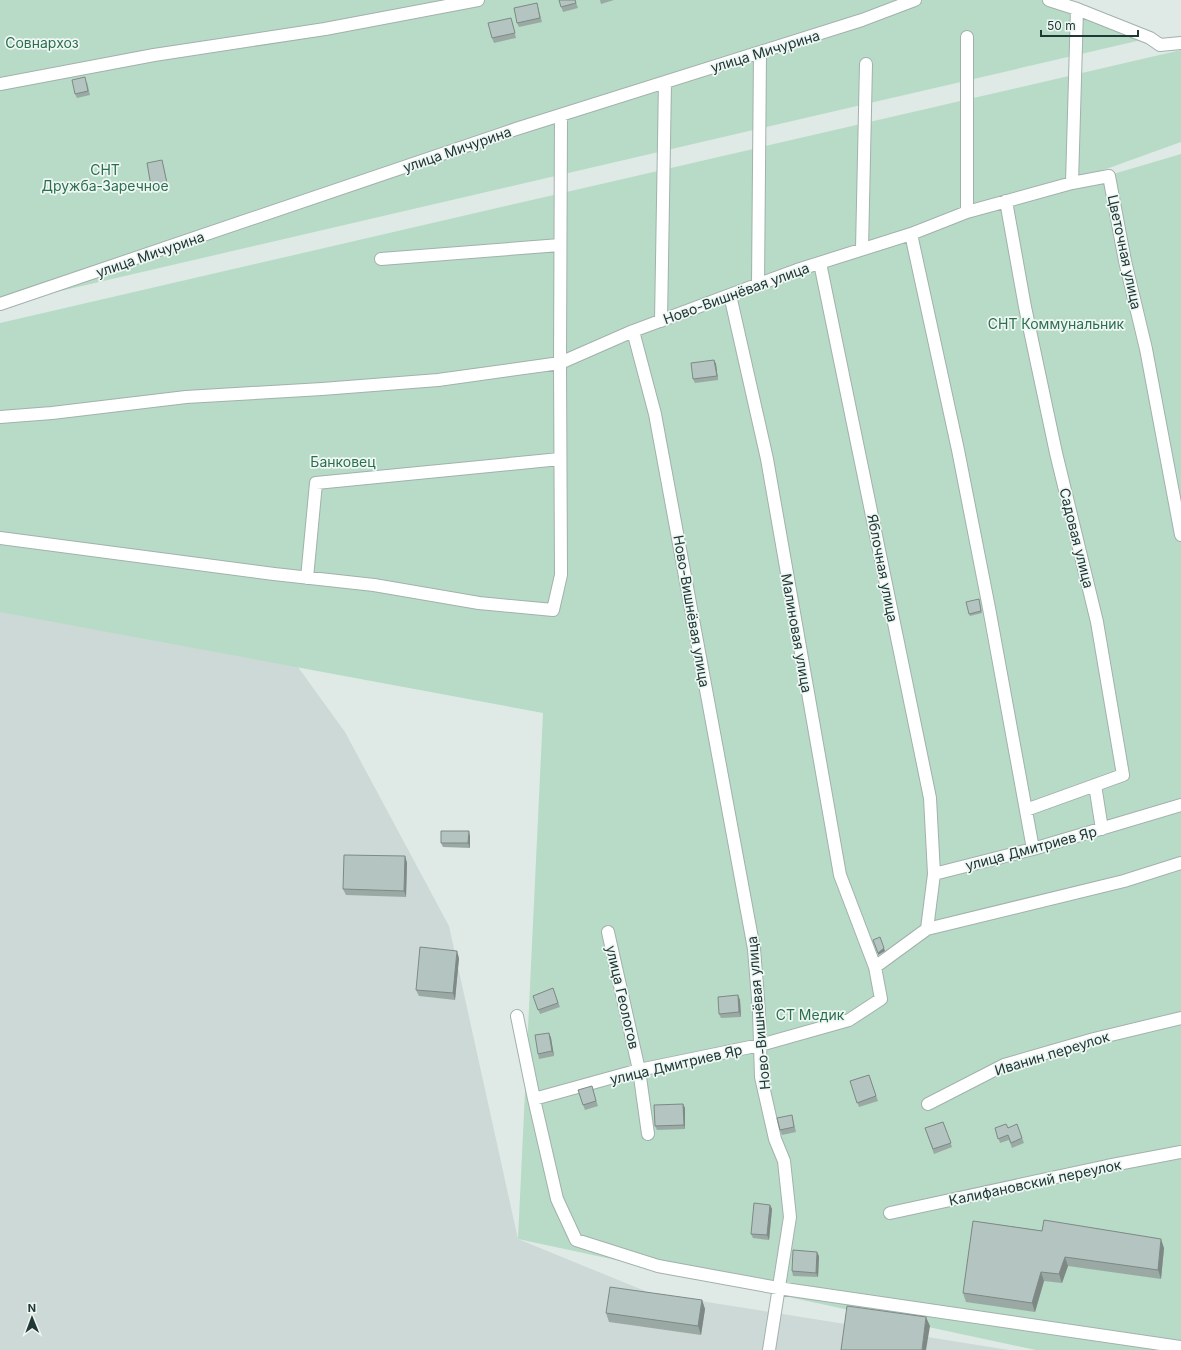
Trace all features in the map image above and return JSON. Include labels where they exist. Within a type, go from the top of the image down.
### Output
[{"type":"street","points":[[0,84],[154,55],[325,29],[478,0]]},
{"type":"street","name":"улица Мичурина","points":[[0,304],[560,115],[862,20],[915,0]]},
{"type":"street","points":[[1049,0],[1077,9],[1150,38],[1160,45],[1181,43]]},
{"type":"street","points":[[1072,183],[1077,9]]},
{"type":"street","points":[[967,37],[967,212]]},
{"type":"street","points":[[758,285],[760,53]]},
{"type":"street","points":[[862,249],[866,64]]},
{"type":"street","points":[[661,321],[665,82]]},
{"type":"street","points":[[0,538],[307,578],[374,585],[479,603],[553,610],[561,575],[560,115]]},
{"type":"street","name":"Цветочная улица","points":[[1072,183],[1109,176],[1125,261],[1146,349],[1181,535]]},
{"type":"street","name":"Ново-Вишнёвая улица","points":[[769,1350],[790,1217],[784,1161],[775,1139],[761,1078],[759,1011],[754,950],[655,414],[633,332],[730,295],[820,263],[911,234],[967,212],[1072,183]]},
{"type":"street","name":"Садовая улица","points":[[1006,201],[1025,307],[1056,453],[1097,622],[1123,775],[1026,810]]},
{"type":"street","points":[[911,234],[958,450],[989,608],[1033,849]]},
{"type":"street","points":[[381,259],[560,245]]},
{"type":"street","name":"Яблочная улица","points":[[820,263],[930,798],[934,874]]},
{"type":"street","name":"Малиновая улица","points":[[730,295],[767,459],[840,875],[875,966]]},
{"type":"street","points":[[0,417],[52,413],[186,397],[438,380],[560,363],[633,332]]},
{"type":"street","points":[[307,578],[316,483],[560,459]]},
{"type":"street","points":[[1095,785],[1102,829]]},
{"type":"street","name":"улица Дмитриев Яр","points":[[934,874],[1033,849],[1181,805]]},
{"type":"street","points":[[875,966],[927,929],[1124,881],[1181,863]]},
{"type":"street","points":[[927,929],[934,874]]},
{"type":"street","name":"улица Геологов","points":[[608,932],[639,1070],[648,1134]]},
{"type":"street","name":"улица Дмитриев Яр","points":[[534,1099],[639,1070],[760,1045],[849,1020],[881,999],[875,966]]},
{"type":"street","points":[[517,1016],[557,1199],[576,1240],[658,1266],[778,1288],[1181,1347]]},
{"type":"street","name":"Иванин переулок","points":[[928,1104],[1004,1065],[1094,1039],[1181,1018]]},
{"type":"street","name":"Калифановский переулок","points":[[890,1213],[1107,1166],[1181,1152]]},
{"type":"shaded area","points":[[0,567],[240,587],[345,732],[449,926],[518,1239],[650,1293],[1009,1350],[0,1350]]},
{"type":"green space","name":"СНТ Дружба-Заречное","points":[[0,0],[1045,0],[1150,38],[0,305]]},
{"type":"green space","points":[[1181,50],[1181,142],[998,208],[1181,154],[1181,1350],[1036,1350],[518,1239],[543,713],[0,612],[0,323]]},
{"type":"building","points":[[559,0],[575,0],[576,3],[561,7]]},
{"type":"building","points":[[537,3],[540,18],[517,23],[514,8]]},
{"type":"building","points":[[511,18],[515,33],[492,38],[488,23]]},
{"type":"building","points":[[85,77],[88,91],[75,94],[72,80]]},
{"type":"building","points":[[162,160],[167,183],[151,186],[147,163]]},
{"type":"building","points":[[714,360],[717,376],[693,379],[691,363]]},
{"type":"building","points":[[979,599],[981,611],[969,614],[966,602]]},
{"type":"building","points":[[441,831],[469,831],[468,843],[441,843]]},
{"type":"building","points":[[344,855],[405,856],[404,891],[343,889]]},
{"type":"building","points":[[880,937],[884,948],[878,953],[873,940]]},
{"type":"building","points":[[420,947],[457,951],[453,993],[416,990]]},
{"type":"building","points":[[553,988],[558,1003],[538,1010],[533,996]]},
{"type":"building","points":[[738,995],[739,1012],[719,1014],[718,997]]},
{"type":"building","points":[[549,1033],[552,1051],[538,1054],[535,1035]]},
{"type":"building","points":[[869,1075],[876,1096],[857,1103],[850,1081]]},
{"type":"building","points":[[592,1086],[596,1101],[583,1105],[578,1090]]},
{"type":"building","points":[[683,1104],[684,1125],[655,1126],[654,1105]]},
{"type":"building","points":[[792,1115],[794,1127],[780,1130],[777,1118]]},
{"type":"building","points":[[943,1122],[951,1143],[933,1149],[925,1128]]},
{"type":"building","points":[[1006,1124],[1008,1128],[1017,1124],[1022,1138],[1011,1143],[1008,1135],[998,1139],[995,1128]]},
{"type":"building","points":[[754,1203],[770,1205],[767,1235],[751,1234]]},
{"type":"building","points":[[1044,1220],[1161,1239],[1158,1270],[1065,1257],[1059,1274],[1041,1272],[1032,1303],[963,1293],[973,1221],[1042,1231]]},
{"type":"building","points":[[793,1250],[817,1252],[816,1273],[792,1271]]},
{"type":"building","points":[[610,1287],[702,1300],[698,1326],[606,1313]]},
{"type":"building","points":[[847,1306],[926,1317],[922,1350],[841,1350]]},
{"type":"park label","name":"Совнархоз","points":[[42,42]]},
{"type":"park label","name":"СНТ Коммунальник","points":[[1056,323]]},
{"type":"park label","name":"Банковец","points":[[343,461]]},
{"type":"park label","name":"СТ Медик","points":[[810,1014]]}]
